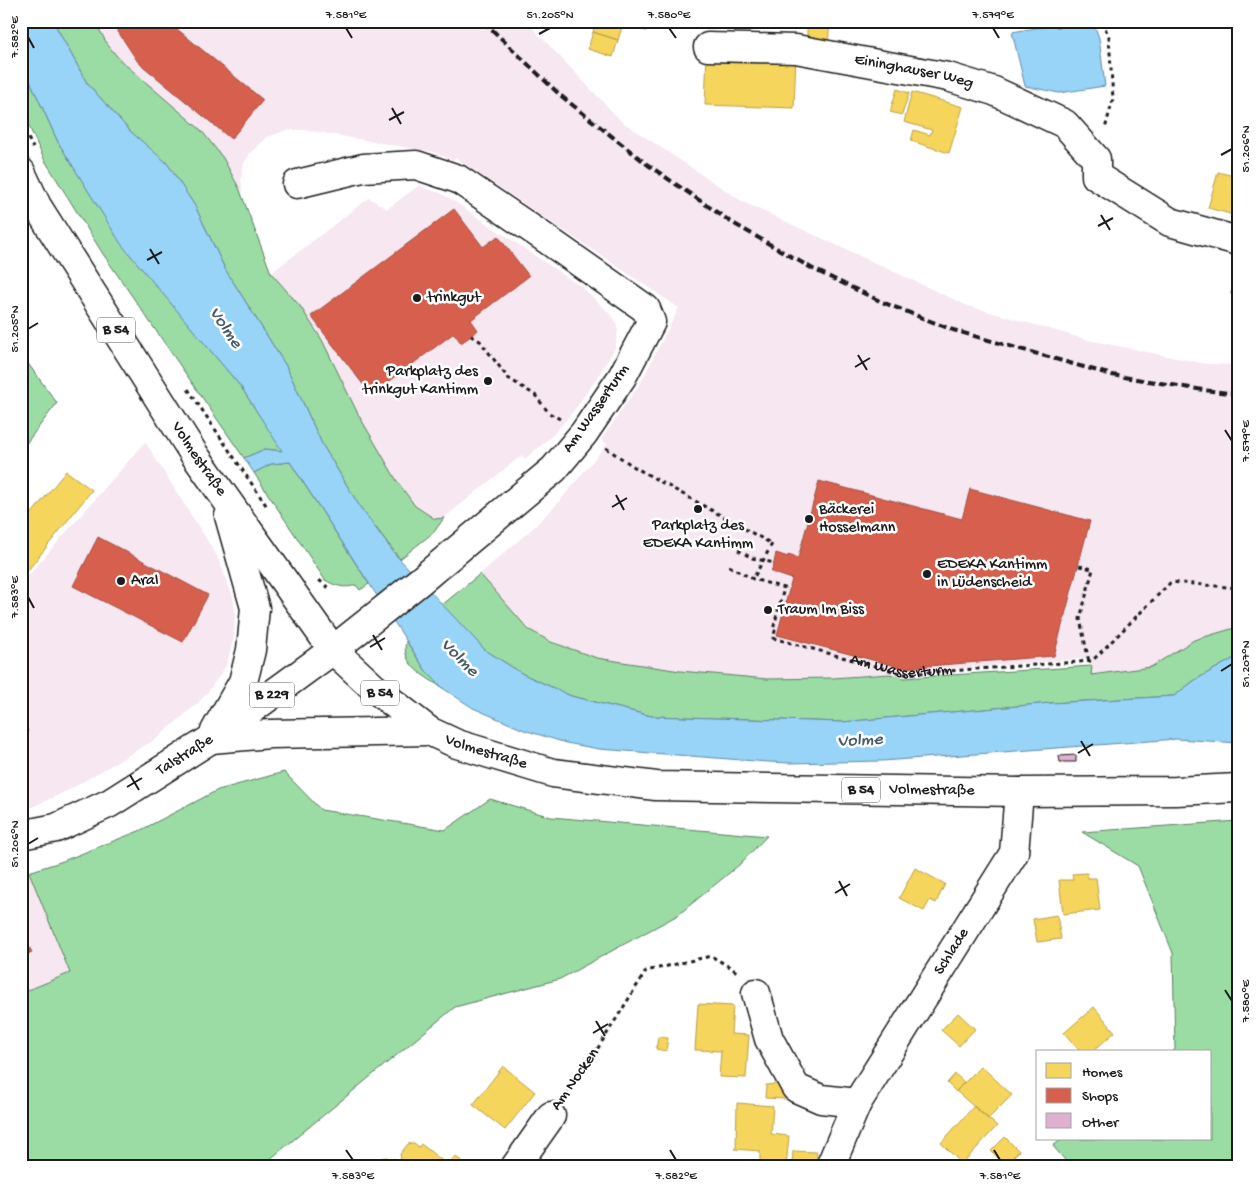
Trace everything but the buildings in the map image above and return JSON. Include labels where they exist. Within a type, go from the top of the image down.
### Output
[{"type":"main road","name":"Eininghauser Weg","points":[[708,47],[796,49],[948,77],[994,91],[1065,124],[1096,159],[1096,176],[1170,222],[1238,241]]},
{"type":"main road","name":"Volmestraße","points":[[29,163],[37,206],[194,454],[223,496],[334,650],[374,688],[430,731],[457,744],[553,773],[656,786],[1019,792],[1176,791],[1238,788]]},
{"type":"main road","name":"Am Wasserturm","points":[[297,184],[363,168],[416,166],[458,179],[646,309],[651,322],[622,377],[584,433],[554,469],[334,650]]},
{"type":"main road","points":[[211,739],[243,682],[251,650],[255,608],[223,496]]},
{"type":"main road","name":"Talstraße","points":[[21,835],[56,828],[110,803],[211,739],[334,650]]},
{"type":"main road","points":[[211,739],[270,734],[430,731]]},
{"type":"main road","name":"Schlade","points":[[830,1167],[857,1103],[1014,852],[1019,792]]},
{"type":"main road","points":[[756,993],[769,1038],[796,1088],[821,1100],[857,1103]]},
{"type":"main road","name":"Am Nocken","points":[[515,1167],[551,1116]]},
{"type":"path","points":[[1096,159],[1113,99],[1109,37],[1102,21]]},
{"type":"path","points":[[21,124],[29,163]]},
{"type":"path","points":[[470,336],[480,341],[508,378],[535,395],[549,413],[584,433],[636,468],[772,544],[753,580],[729,566]]},
{"type":"path","points":[[183,382],[270,510]]},
{"type":"path","points":[[738,550],[752,558],[774,563]]},
{"type":"path","points":[[1079,566],[1093,569],[1080,619],[1090,662]]},
{"type":"path","points":[[316,576],[331,590]]},
{"type":"path","name":"Am Wasserturm","points":[[753,580],[784,588],[773,630],[775,631],[773,638],[898,673],[1090,662]]},
{"type":"path","points":[[1090,662],[1171,582],[1238,588]]},
{"type":"path","name":"Am Nocken","points":[[551,1116],[593,1056],[646,971],[710,956],[730,966],[749,983],[756,993]]},
{"type":"shaded area","points":[[95,21],[526,21],[621,121],[743,202],[968,306],[1088,340],[1206,364],[1238,365],[1238,627],[1194,640],[1151,667],[1091,675],[1092,658],[833,678],[767,679],[680,671],[597,658],[579,653],[538,635],[520,621],[480,574],[533,528],[558,503],[607,444],[601,440],[641,382],[679,308],[456,158],[453,160],[433,152],[306,130],[287,130],[267,137],[251,152],[244,163],[241,178],[243,199],[235,179],[223,158],[201,130],[120,60],[107,44]]},
{"type":"shaded area","points":[[421,184],[421,187],[449,198],[583,288],[615,320],[618,330],[615,348],[598,376],[575,409],[553,435],[525,459],[522,455],[444,518],[438,520],[415,506],[397,481],[358,414],[322,340],[300,306],[271,273],[369,198],[387,209]]},
{"type":"shaded area","points":[[145,442],[217,556],[233,597],[235,609],[234,637],[226,666],[197,704],[156,739],[67,791],[21,812],[21,584]]},
{"type":"shaded area","points":[[29,872],[70,973],[21,993],[21,873]]},
{"type":"green space","points":[[53,21],[95,21],[107,44],[120,60],[201,130],[223,158],[239,188],[271,273],[300,306],[322,340],[358,414],[397,481],[415,506],[435,519],[444,518],[434,532],[400,559],[360,507],[322,444],[286,366],[225,269],[195,206],[167,164],[130,131],[87,83]]},
{"type":"green space","points":[[21,61],[58,142],[121,243],[241,387],[283,451],[265,449],[244,458],[103,254],[44,159],[21,109]]},
{"type":"green space","points":[[21,354],[57,403],[21,450]]},
{"type":"green space","points":[[290,462],[369,584],[360,590],[356,585],[340,586],[325,580],[254,473],[271,464]]},
{"type":"green space","points":[[480,574],[528,629],[551,642],[597,658],[680,671],[767,679],[833,678],[890,674],[904,678],[1092,666],[1091,675],[1151,667],[1194,640],[1238,627],[1238,656],[1195,680],[1174,696],[1051,703],[843,722],[651,716],[571,696],[523,674],[485,650],[442,605]]},
{"type":"green space","points":[[406,641],[426,671],[444,689],[416,670],[411,664],[405,650]]},
{"type":"green space","points":[[284,772],[321,810],[445,830],[490,799],[551,817],[767,836],[739,865],[678,915],[560,979],[455,1007],[269,1160],[264,1167],[21,1167],[21,993],[70,973],[29,872],[63,861],[139,831],[218,790]]},
{"type":"green space","points":[[1238,821],[1238,1155],[1221,1167],[1071,1167],[1053,1146],[1061,1140],[1212,1140],[1212,1050],[1174,1050],[1173,953],[1138,866],[1082,832]]},
{"type":"water","name":"Volme","points":[[21,21],[53,21],[87,83],[130,131],[167,163],[195,206],[225,269],[286,366],[322,444],[360,507],[394,553],[485,650],[523,674],[571,696],[651,716],[842,722],[1051,703],[1174,696],[1195,680],[1238,656],[1238,743],[1177,739],[882,761],[768,762],[599,749],[566,743],[524,730],[473,708],[444,689],[426,671],[290,462],[271,464],[254,473],[244,458],[265,449],[282,451],[241,387],[121,244],[58,142],[21,61]]},
{"type":"water","points":[[1061,21],[1093,21],[1099,38],[1105,86],[1059,93],[1025,86],[1012,32],[1059,24]]},
{"type":"railway","points":[[483,21],[560,95],[648,165],[731,222],[813,269],[882,302],[953,330],[1112,375],[1238,394]]},
{"type":"place","name":"trinkgut","points":[[417,298]]},
{"type":"place","name":"Parkplatz des trinkgut Kantimm","points":[[488,381]]},
{"type":"place","name":"Parkplatz des EDEKA Kantimm","points":[[698,509]]},
{"type":"place","name":"Bäckerei Hosselmann","points":[[809,519]]},
{"type":"place","name":"EDEKA Kantimm in Lüdenscheid","points":[[927,574]]},
{"type":"place","name":"Aral","points":[[121,581]]},
{"type":"place","name":"Traum Im Biss","points":[[768,610]]}]
